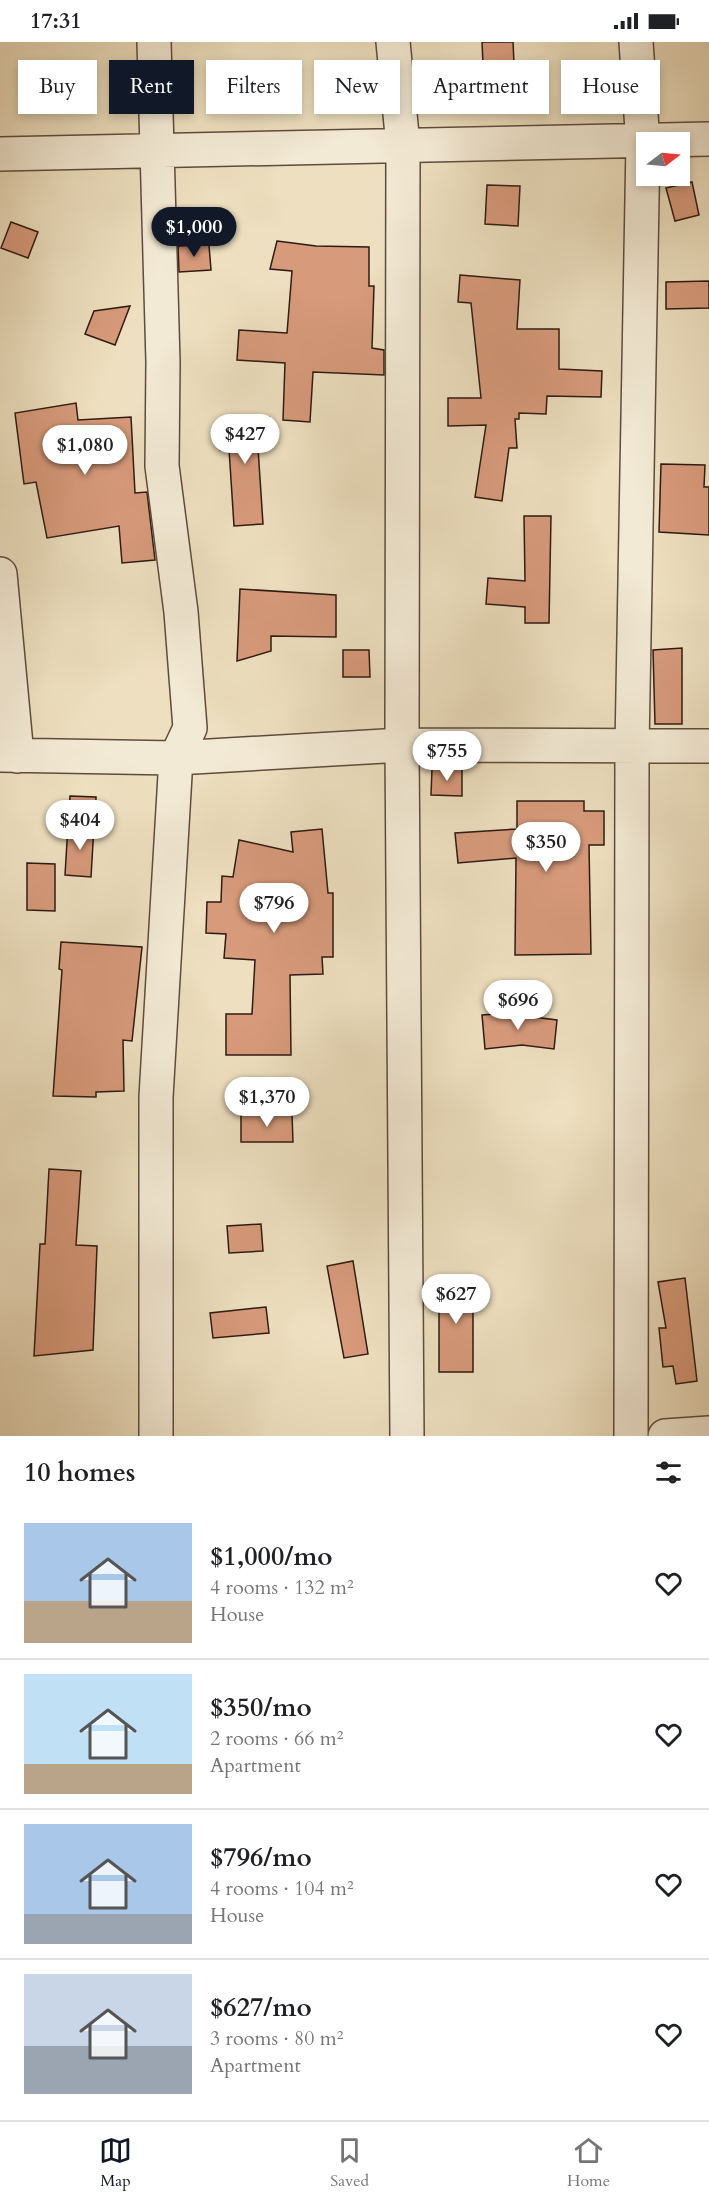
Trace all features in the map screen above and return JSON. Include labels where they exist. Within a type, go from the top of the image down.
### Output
[{"type":"street","points":[[154,42],[163,362],[162,466],[181,612],[190,728],[176,758],[156,1097],[156,1436]]},
{"type":"street","points":[[393,42],[403,146],[402,745],[407,1436]]},
{"type":"street","points":[[636,42],[640,132]]},
{"type":"street","points":[[690,139],[709,139]]},
{"type":"street","points":[[0,154],[636,140]]},
{"type":"street","points":[[631,1436],[632,746],[642,186]]},
{"type":"street","points":[[0,574],[9,756],[176,758],[402,745],[709,746]]},
{"type":"street","points":[[665,1436],[709,1433]]},
{"type":"building","points":[[482,42],[513,42],[514,60],[483,60]]},
{"type":"building","points":[[692,182],[699,215],[675,221],[666,188],[690,186]]},
{"type":"building","points":[[487,185],[520,186],[518,226],[485,224]]},
{"type":"building","points":[[11,222],[38,232],[28,258],[1,248]]},
{"type":"building","points":[[277,241],[316,246],[369,247],[369,286],[374,286],[372,348],[384,350],[384,375],[313,372],[310,422],[283,420],[285,363],[237,360],[239,330],[287,333],[292,271],[270,269]]},
{"type":"building","points":[[209,245],[211,270],[179,272],[178,246]]},
{"type":"building","points":[[460,275],[520,280],[517,329],[559,329],[559,369],[602,371],[601,397],[547,396],[546,414],[519,413],[519,419],[515,419],[517,448],[509,448],[502,501],[475,497],[486,425],[448,426],[448,398],[481,398],[471,303],[458,302]]},
{"type":"building","points":[[709,281],[709,308],[666,309],[666,282]]},
{"type":"building","points":[[130,306],[115,345],[85,334],[94,311]]},
{"type":"building","points":[[76,403],[78,420],[131,417],[135,493],[147,492],[155,560],[122,563],[119,526],[47,538],[36,482],[24,484],[15,413]]},
{"type":"building","points":[[269,417],[270,448],[258,448],[263,524],[234,526],[229,449],[220,450],[219,419]]},
{"type":"building","points":[[661,464],[705,465],[704,487],[709,487],[709,535],[659,532]]},
{"type":"building","points":[[524,516],[551,516],[549,623],[525,623],[525,607],[486,604],[488,578],[525,581]]},
{"type":"building","points":[[240,589],[336,595],[336,637],[271,636],[271,651],[237,661]]},
{"type":"building","points":[[682,648],[682,724],[655,724],[653,650]]},
{"type":"building","points":[[343,650],[369,650],[370,677],[343,677]]},
{"type":"building","points":[[432,769],[462,769],[462,796],[431,795]]},
{"type":"building","points":[[70,796],[96,797],[95,824],[69,824]]},
{"type":"building","points":[[517,801],[584,801],[584,811],[604,811],[604,845],[589,845],[591,954],[515,955],[516,858],[458,863],[455,833],[517,829]]},
{"type":"building","points":[[68,825],[94,826],[91,877],[65,875]]},
{"type":"building","points":[[322,829],[328,893],[333,893],[333,957],[322,957],[323,974],[290,975],[291,1055],[226,1055],[226,1014],[252,1014],[255,960],[224,958],[226,934],[206,933],[207,902],[221,902],[222,876],[233,877],[239,840],[293,852],[291,832]]},
{"type":"building","points":[[27,863],[55,864],[55,911],[27,910]]},
{"type":"building","points":[[61,942],[142,947],[132,1041],[123,1040],[124,1091],[96,1092],[96,1097],[53,1096],[62,970],[59,969]]},
{"type":"building","points":[[525,1012],[525,1016],[557,1020],[554,1049],[522,1045],[485,1049],[482,1015]]},
{"type":"building","points":[[292,1114],[293,1142],[241,1142],[241,1115]]},
{"type":"building","points":[[49,1169],[81,1171],[76,1245],[97,1246],[93,1350],[34,1356],[40,1244],[45,1244]]},
{"type":"building","points":[[261,1224],[263,1251],[229,1253],[227,1226]]},
{"type":"building","points":[[353,1261],[368,1354],[344,1358],[327,1266]]},
{"type":"building","points":[[439,1277],[473,1277],[473,1372],[439,1372]]},
{"type":"building","points":[[685,1278],[697,1381],[676,1384],[673,1366],[663,1367],[659,1328],[666,1328],[658,1282]]},
{"type":"building","points":[[266,1307],[269,1333],[213,1338],[210,1313]]}]
